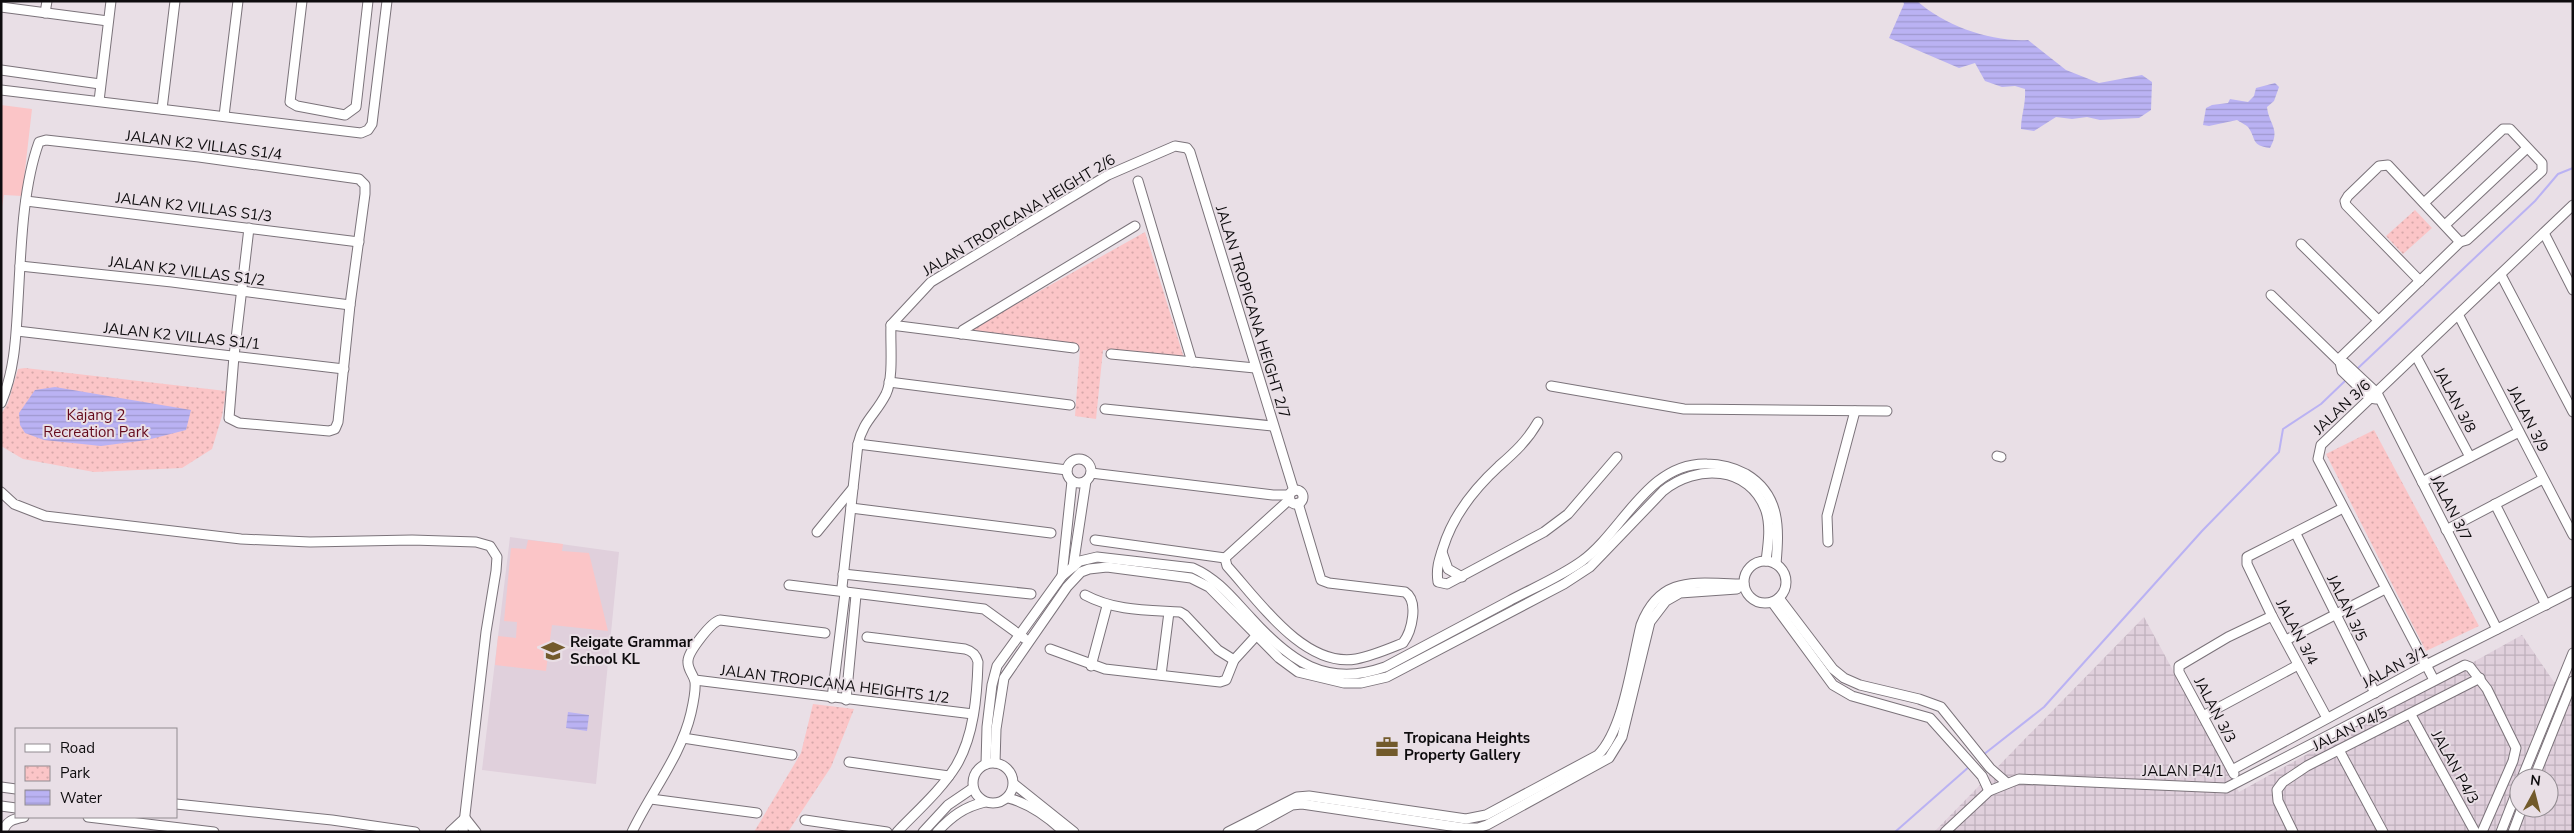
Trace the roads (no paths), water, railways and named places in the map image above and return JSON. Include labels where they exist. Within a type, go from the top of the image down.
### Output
[{"type":"street","points":[[45,13],[47,1]]},
{"type":"street","points":[[99,101],[111,1]]},
{"type":"street","points":[[162,109],[176,1]]},
{"type":"street","points":[[224,116],[238,1]]},
{"type":"street","points":[[302,1],[290,102],[297,106],[345,114],[356,107],[368,1]]},
{"type":"street","points":[[1,90],[361,133],[368,130],[372,124],[387,1]]},
{"type":"street","points":[[1,7],[108,21]]},
{"type":"street","points":[[1,70],[100,84]]},
{"type":"street","points":[[2342,365],[2378,320],[2460,242],[2467,240],[2542,171],[2542,163],[2510,129],[2503,129],[2424,203]]},
{"type":"street","name":"JALAN K2 VILLAS S1/4","points":[[26,201],[36,150],[39,142],[46,140],[199,157],[359,179],[365,185],[366,194],[358,242]]},
{"type":"street","name":"JALAN TROPICANA HEIGHT 2/6","points":[[891,324],[931,282],[1108,175],[1175,146],[1182,146]]},
{"type":"street","name":"JALAN TROPICANA HEIGHT 2/7","points":[[1182,146],[1190,152],[1293,497],[1321,580],[1329,583],[1405,592],[1411,596],[1413,603],[1408,636],[1404,643],[1355,660],[1334,659],[1320,655],[1303,646],[1226,562]]},
{"type":"street","points":[[2445,225],[2527,148]]},
{"type":"street","points":[[2420,281],[2346,205],[2345,200],[2348,196],[2382,164],[2388,164],[2460,242]]},
{"type":"street","points":[[1138,180],[1192,362]]},
{"type":"street","points":[[1,403],[7,388],[15,354],[26,201]]},
{"type":"street","name":"JALAN K2 VILLAS S1/3","points":[[26,201],[358,242]]},
{"type":"street","name":"JALAN 3/6","points":[[2434,680],[2318,459],[2320,445],[2459,316],[2573,206]]},
{"type":"street","points":[[961,334],[963,330],[1135,226]]},
{"type":"street","points":[[249,228],[234,356],[229,418],[239,422],[329,431],[335,429],[338,422],[358,242]]},
{"type":"street","points":[[2544,233],[2573,290]]},
{"type":"street","points":[[2301,244],[2378,320]]},
{"type":"street","name":"JALAN K2 VILLAS S1/2","points":[[20,266],[350,305]]},
{"type":"street","points":[[2501,275],[2573,412]]},
{"type":"street","points":[[2271,295],[2373,394]]},
{"type":"street","name":"JALAN 3/9","points":[[2459,316],[2573,535]]},
{"type":"street","points":[[832,698],[845,593],[842,587],[843,574],[858,444],[862,429],[886,394],[889,382],[891,324],[1074,348]]},
{"type":"street","name":"JALAN K2 VILLAS S1/1","points":[[16,331],[344,369]]},
{"type":"street","points":[[1111,354],[1255,368]]},
{"type":"street","name":"JALAN 3/8","points":[[2416,356],[2470,457]]},
{"type":"street","points":[[889,382],[1070,405]]},
{"type":"street","points":[[1551,386],[1684,408],[1887,411]]},
{"type":"street","name":"JALAN 3/7","points":[[2373,394],[2422,482],[2497,629]]},
{"type":"street","points":[[1105,409],[1273,426]]},
{"type":"street","points":[[1828,542],[1827,516],[1855,411]]},
{"type":"street","points":[[1538,422],[1530,437],[1499,466],[1464,504],[1448,530],[1436,571],[1438,582],[1447,584],[1544,532],[1568,514],[1617,457]]},
{"type":"street","points":[[2422,482],[2519,432]]},
{"type":"street","points":[[858,444],[1067,470]]},
{"type":"street","points":[[1067,470],[1073,461],[1080,459],[1090,465],[1091,473],[1086,481],[1074,566],[1067,587]]},
{"type":"street","points":[[1077,545],[1082,553],[1097,557],[1193,568],[1208,575],[1228,593],[1280,648],[1314,669],[1336,674],[1352,675],[1368,673],[1385,667],[1575,565],[1595,550],[1658,480],[1677,469],[1699,464],[1718,464],[1736,468],[1754,479],[1767,492],[1777,514],[1779,532],[1776,564]]},
{"type":"street","points":[[1062,576],[1072,481],[1067,470]]},
{"type":"street","points":[[991,764],[1004,678],[1067,587],[1081,572],[1098,567],[1191,578],[1209,587],[1279,658],[1298,672],[1344,684],[1361,683],[1387,677],[1564,584],[1590,567],[1635,519],[1675,481],[1707,471],[1729,474],[1754,490],[1766,511],[1769,532],[1766,561]]},
{"type":"street","points":[[1091,473],[1293,497]]},
{"type":"street","points":[[2446,530],[2543,479]]},
{"type":"street","points":[[1072,481],[1079,483],[1086,481]]},
{"type":"street","points":[[818,532],[853,488]]},
{"type":"street","points":[[1,492],[14,504],[45,516],[241,539],[310,542],[412,540],[476,542],[490,546],[497,557],[496,571],[486,632],[463,832]]},
{"type":"street","points":[[1273,495],[1278,510]]},
{"type":"street","points":[[1095,540],[1226,562],[1293,497]]},
{"type":"street","points":[[2495,504],[2546,605]]},
{"type":"street","points":[[851,508],[1050,533]]},
{"type":"street","points":[[2296,534],[2343,508]]},
{"type":"street","name":"JALAN 3/4","points":[[2296,534],[2247,558],[2247,564],[2272,616],[2327,718]]},
{"type":"street","name":"JALAN 3/5","points":[[2296,534],[2375,693]]},
{"type":"street","points":[[1442,552],[1448,570],[1462,576]]},
{"type":"street","points":[[991,764],[987,727],[992,685],[997,666],[1062,576],[1074,566],[1097,557]]},
{"type":"street","points":[[1766,561],[1776,564],[1784,571],[1786,580],[1783,593],[1775,600],[1755,600],[1745,586],[1745,577],[1753,565],[1766,561]]},
{"type":"street","points":[[843,574],[1031,594]]},
{"type":"street","points":[[1228,832],[1297,797],[1309,796],[1466,819],[1486,815],[1598,755],[1607,746],[1618,722],[1641,625],[1647,611],[1657,596],[1683,584],[1745,586]]},
{"type":"street","points":[[789,585],[856,595],[984,609],[1029,641]]},
{"type":"street","points":[[1243,832],[1292,805],[1302,804],[1464,828],[1478,828],[1487,825],[1609,758],[1622,737],[1650,622],[1666,601],[1680,593],[1745,586]]},
{"type":"street","points":[[2286,640],[2385,589]]},
{"type":"street","name":"JALAN 3/1","points":[[2232,770],[2426,665],[2573,591]]},
{"type":"street","points":[[846,700],[856,595]]},
{"type":"street","points":[[1085,595],[1107,606],[1185,615],[1218,650],[1234,660]]},
{"type":"street","points":[[1775,600],[1833,669],[1844,678],[1860,685],[1919,699],[1941,708],[1990,768],[2007,783]]},
{"type":"street","points":[[1775,600],[1833,685],[1852,696],[1930,718],[1982,776],[1989,791]]},
{"type":"street","points":[[1090,666],[1107,606]]},
{"type":"street","points":[[1161,675],[1169,612]]},
{"type":"street","name":"JALAN 3/3","points":[[2237,781],[2179,672],[2179,666],[2228,637],[2272,616]]},
{"type":"street","points":[[632,832],[683,738],[691,712],[695,680],[688,663],[689,656],[715,621],[825,633]]},
{"type":"street","points":[[840,633],[852,634]]},
{"type":"street","points":[[1050,649],[1090,666],[1220,682],[1226,680],[1234,660],[1256,636]]},
{"type":"street","points":[[867,637],[971,650],[977,656],[978,662],[973,714],[967,742],[949,776],[897,832]]},
{"type":"street","points":[[2513,761],[2527,766],[2573,653]]},
{"type":"street","points":[[2203,716],[2298,664]]},
{"type":"street","name":"JALAN P4/1","points":[[1945,832],[1989,791],[2019,779],[2226,788],[2465,665],[2470,667],[2480,678]]},
{"type":"street","points":[[2480,678],[2515,745],[2513,761],[2482,832]]},
{"type":"street","name":"JALAN P4/5","points":[[2293,832],[2278,801],[2276,790],[2283,782],[2307,766],[2480,678]]},
{"type":"street","name":"JALAN TROPICANA HEIGHTS 1/2","points":[[695,680],[846,700],[973,714]]},
{"type":"street","points":[[2537,768],[2573,681]]},
{"type":"street","name":"JALAN P4/3","points":[[2411,714],[2476,832]]},
{"type":"street","points":[[683,738],[792,756]]},
{"type":"street","points":[[2515,745],[2534,750]]},
{"type":"street","points":[[2339,750],[2383,832]]},
{"type":"street","points":[[849,762],[949,776]]},
{"type":"street","points":[[1064,832],[1038,812],[1019,801],[1008,798],[993,804],[980,799],[973,788],[975,774],[991,764],[1005,766],[1011,774],[1014,784],[1074,832]]},
{"type":"street","points":[[1008,798],[1014,784]]},
{"type":"street","points":[[1,787],[15,789]]},
{"type":"street","points":[[923,832],[948,805],[973,788]]},
{"type":"street","points":[[651,799],[757,813]]},
{"type":"street","points":[[937,832],[954,815],[968,806],[985,802]]},
{"type":"street","points":[[178,804],[332,820],[414,832]]},
{"type":"street","points":[[1,806],[15,808]]},
{"type":"street","points":[[2501,832],[2509,812]]},
{"type":"street","points":[[3,832],[5,826],[12,819],[18,818]]},
{"type":"street","points":[[96,818],[214,832]]},
{"type":"street","points":[[450,832],[465,818]]},
{"type":"street","points":[[465,818],[476,832]]},
{"type":"street","points":[[2513,832],[2518,818]]},
{"type":"street","points":[[805,820],[886,832]]},
{"type":"water","points":[[1903,1],[1917,1],[1941,18],[1969,31],[1999,38],[2028,40],[2066,70],[2099,83],[2142,75],[2152,82],[2151,110],[2139,118],[2100,120],[2087,117],[2072,119],[2056,117],[2034,131],[2021,129],[2025,89],[2015,86],[2002,87],[1985,81],[1975,63],[1959,68],[1889,38],[1904,4]]},
{"type":"water","points":[[2275,83],[2279,87],[2274,101],[2267,107],[2274,131],[2273,142],[2270,148],[2259,145],[2248,127],[2237,120],[2209,126],[2203,125],[2206,108],[2212,105],[2228,103],[2230,99],[2248,102],[2254,96],[2256,88]]},
{"type":"water","points":[[55,387],[191,410],[186,430],[147,440],[101,446],[44,440],[25,433],[20,425],[19,413],[35,390]]},
{"type":"water","points":[[568,712],[589,715],[587,731],[566,728]]},
{"type":"waterway","points":[[2356,370],[2535,201],[2558,174],[2573,168]]},
{"type":"waterway","points":[[1983,755],[2044,707],[2202,531],[2279,452],[2283,429],[2321,404],[2346,380]]},
{"type":"waterway","points":[[1895,832],[1970,766]]},
{"type":"place","name":"Reigate Grammar School KL","points":[[553,651]]},
{"type":"place","name":"Tropicana Heights Property Gallery","points":[[1387,747]]},
{"type":"park label","name":"Kajang 2 Recreation Park","points":[[96,424]]}]
